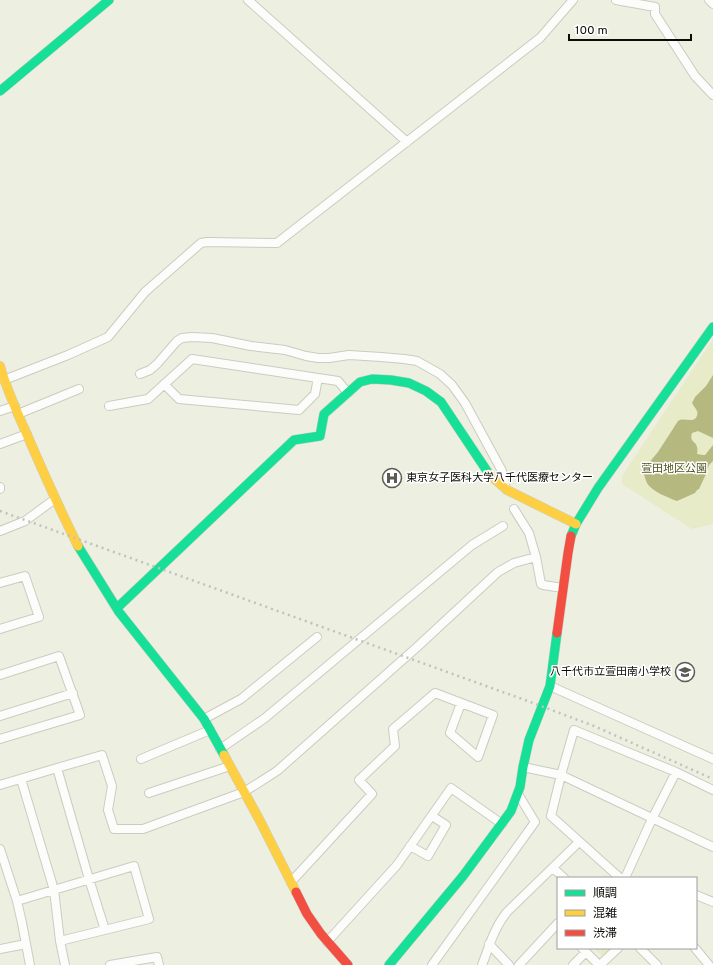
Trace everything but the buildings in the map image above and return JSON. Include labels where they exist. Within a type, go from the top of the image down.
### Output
[{"type":"street","points":[[0,91],[109,0]]},
{"type":"street","points":[[248,0],[407,142]]},
{"type":"street","points":[[4,380],[68,356],[108,337],[146,292],[201,243],[277,243],[540,38],[573,0]]},
{"type":"street","points":[[616,0],[655,7],[655,14],[695,76],[713,95]]},
{"type":"street","points":[[709,0],[713,4]]},
{"type":"street","points":[[389,965],[463,876],[511,811],[518,794],[529,740],[550,686],[571,537],[576,524],[598,488],[713,327]]},
{"type":"street","points":[[140,374],[150,370],[157,364],[177,341],[182,338],[192,337],[212,338],[251,346],[285,350],[318,358],[349,355],[397,358],[417,361],[440,374],[452,385],[465,403],[502,471],[506,490]]},
{"type":"street","points":[[109,406],[148,399],[192,359],[338,381],[348,393]]},
{"type":"street","points":[[0,366],[16,410],[55,499],[78,546],[117,608],[204,719],[259,819],[307,914],[348,965]]},
{"type":"street","points":[[164,384],[179,399],[299,410],[315,394],[318,378]]},
{"type":"street","points":[[117,608],[294,440],[320,436],[324,414],[360,382],[372,379],[409,383],[426,391],[441,402],[491,476],[506,490],[576,524]]},
{"type":"street","points":[[0,411],[16,410],[79,389]]},
{"type":"street","points":[[0,444],[27,434]]},
{"type":"street","points":[[0,531],[25,521],[55,499]]},
{"type":"street","points":[[514,509],[528,533],[536,557],[541,584],[563,588]]},
{"type":"street","points":[[220,749],[265,718],[472,545],[502,526]]},
{"type":"street","points":[[0,785],[102,755],[112,786],[108,810],[114,829],[143,829],[244,792],[277,771],[416,648],[498,572],[514,563],[536,557]]},
{"type":"street","points":[[0,583],[25,576],[39,617],[0,628]]},
{"type":"street","points":[[204,719],[241,699],[317,637]]},
{"type":"street","points":[[0,675],[59,656],[80,715],[0,738]]},
{"type":"street","points":[[550,686],[713,759]]},
{"type":"street","points":[[0,716],[72,693]]},
{"type":"street","points":[[291,882],[372,794],[359,780],[395,746],[393,729],[435,693],[493,715],[478,757],[450,733],[461,703]]},
{"type":"street","points":[[141,759],[210,730]]},
{"type":"street","points":[[619,877],[551,816],[574,730],[676,772],[713,790]]},
{"type":"street","points":[[149,793],[230,766]]},
{"type":"street","points":[[57,768],[105,930]]},
{"type":"street","points":[[523,768],[561,775],[713,847]]},
{"type":"street","points":[[625,877],[652,819],[676,772]]},
{"type":"street","points":[[21,779],[54,890],[60,941],[65,965]]},
{"type":"street","points":[[328,942],[397,865],[451,788],[502,824]]},
{"type":"street","points":[[432,965],[535,822],[518,794]]},
{"type":"street","points":[[410,846],[428,856],[446,825],[432,816]]},
{"type":"street","points":[[482,965],[499,923],[506,912],[579,842]]},
{"type":"street","points":[[0,848],[3,870],[17,901],[30,965]]},
{"type":"street","points":[[17,901],[134,866],[149,919],[60,941]]},
{"type":"street","points":[[553,868],[563,877]]},
{"type":"street","points":[[697,895],[713,902]]},
{"type":"street","points":[[519,965],[557,924]]},
{"type":"street","points":[[0,949],[26,944]]},
{"type":"street","points":[[490,944],[509,965]]},
{"type":"street","points":[[573,965],[584,950],[600,965],[617,949]]},
{"type":"street","points":[[641,949],[657,965]]},
{"type":"street","points":[[696,949],[709,965]]},
{"type":"street","points":[[110,965],[157,956],[159,965]]},
{"type":"green space","name":"萱田地区公園","points":[[713,339],[713,524],[692,529],[622,484],[622,476]]},
{"type":"green space","points":[[595,949],[614,949],[604,958]]},
{"type":"shaded area","points":[[713,375],[713,438],[698,431],[692,433],[691,438],[697,447],[697,454],[705,455],[713,445],[713,461],[709,465],[699,489],[695,493],[677,501],[652,489],[647,483],[642,471],[658,452],[678,421],[692,420],[696,418],[697,412],[692,403]]},
{"type":"railway","points":[[0,511],[525,700],[594,726],[713,779]]},
{"type":"traffic: fast","points":[[0,91],[109,0]]},
{"type":"traffic: fast","points":[[571,536],[576,524],[598,488],[713,327]]},
{"type":"traffic: fast","points":[[117,608],[294,440],[320,436],[324,414],[360,382],[372,379],[391,380],[409,383],[426,391],[441,402],[489,474]]},
{"type":"traffic: fast","points":[[78,546],[119,612],[204,719],[224,755]]},
{"type":"traffic: fast","points":[[389,965],[463,876],[511,811],[520,787],[529,740],[550,686],[557,633]]},
{"type":"traffic: slow","points":[[0,366],[17,411],[52,492],[78,546]]},
{"type":"traffic: slow","points":[[489,474],[507,490],[576,524]]},
{"type":"traffic: slow","points":[[224,755],[259,819],[296,892]]},
{"type":"traffic: jam","points":[[557,633],[571,536]]},
{"type":"traffic: jam","points":[[296,892],[307,914],[321,934],[348,965]]},
{"type":"place","name":"東京女子医科大学八千代医療センター","points":[[392,478]]},
{"type":"place","name":"八千代市立萱田南小学校","points":[[685,672]]}]
